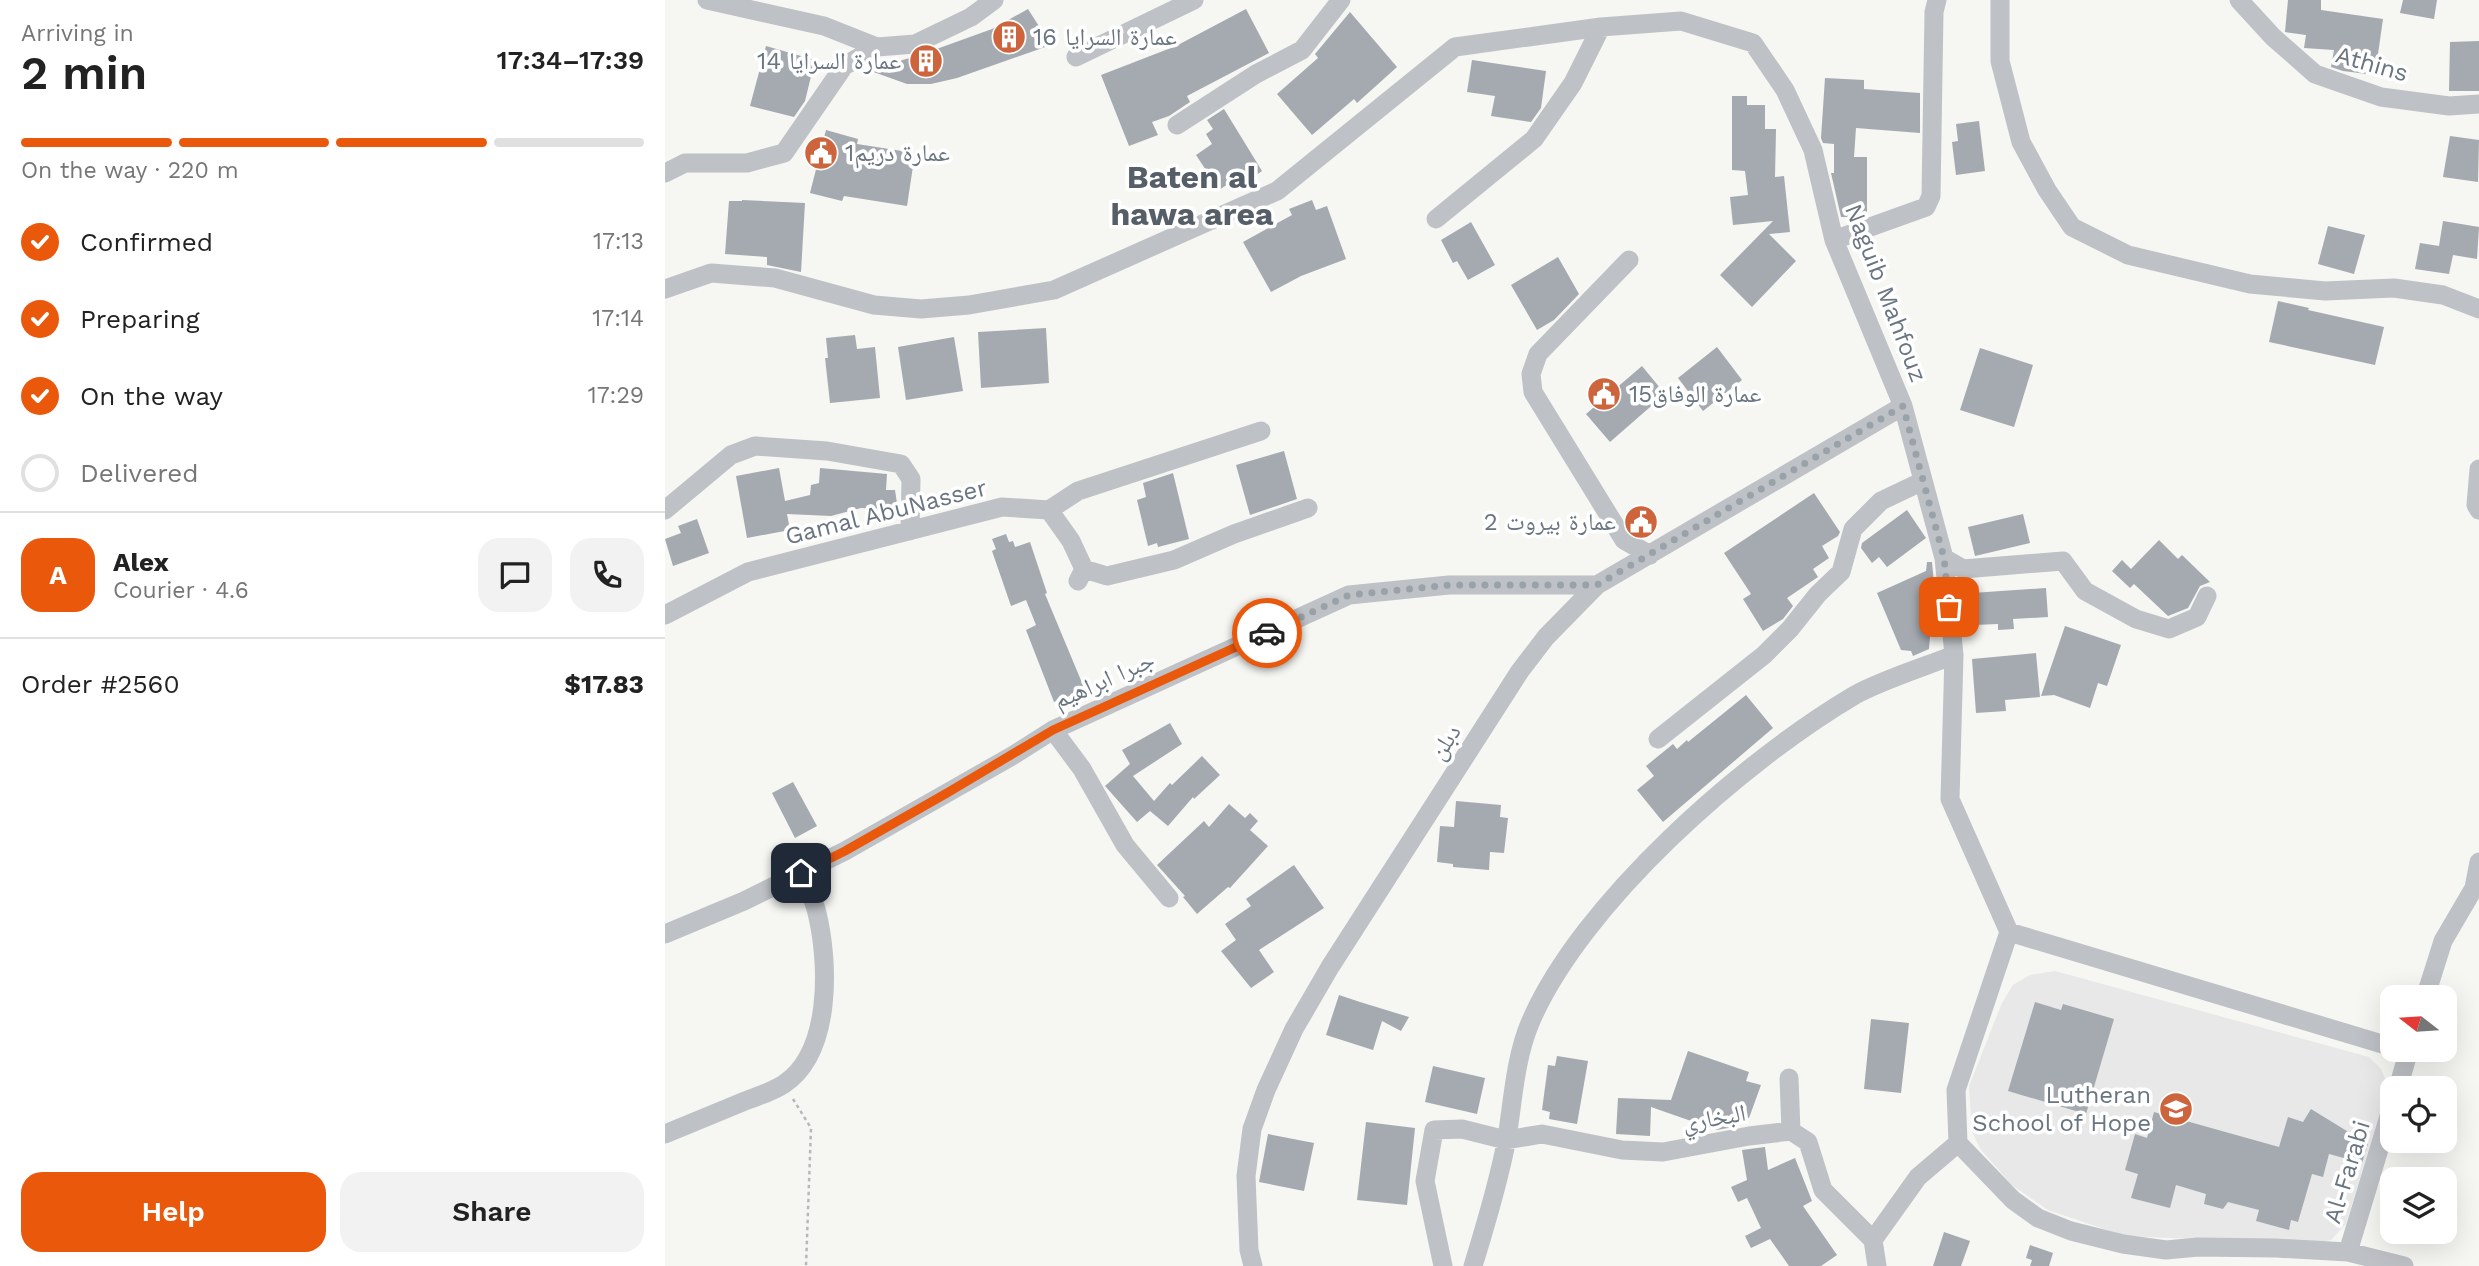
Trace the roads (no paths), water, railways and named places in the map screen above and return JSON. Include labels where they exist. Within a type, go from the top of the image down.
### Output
[{"type":"street","points":[[707,0],[824,26],[877,47]]},
{"type":"street","points":[[665,173],[685,163],[747,163],[784,153],[844,66],[877,47],[915,44],[971,17],[994,0]]},
{"type":"street","points":[[1076,57],[1099,36],[1194,0]]},
{"type":"street","points":[[1177,125],[1256,74],[1302,50],[1341,0]]},
{"type":"street","points":[[1835,240],[1926,206],[1930,196],[1934,12],[1937,0]]},
{"type":"street","points":[[2000,0],[2000,61],[2021,142],[2047,190],[2072,228],[2128,255],[2250,284],[2325,291],[2393,288],[2443,295],[2479,309]]},
{"type":"street","name":"Athins","points":[[2239,0],[2273,37],[2315,74],[2381,97],[2449,106],[2479,104]]},
{"type":"street","name":"Naguib Mahfouz","points":[[665,289],[711,273],[775,278],[874,305],[921,309],[969,305],[1054,290],[1277,191],[1455,47],[1601,27],[1681,21],[1753,43],[1784,90],[1813,150],[1835,240],[1903,406],[1944,558],[1954,655],[1950,799],[2009,932]]},
{"type":"street","points":[[1436,219],[1534,139],[1573,83],[1601,27]]},
{"type":"street","points":[[1629,260],[1538,354],[1531,374],[1533,392],[1624,540],[1650,555]]},
{"type":"street","name":"دبلن","points":[[1253,1266],[1249,1250],[1246,1176],[1252,1129],[1266,1090],[1294,1029],[1330,967],[1520,671],[1546,637],[1597,585],[1903,406]]},
{"type":"street","points":[[1261,431],[1078,491],[1049,510],[1071,541],[1081,575],[1107,576],[1174,559],[1308,508]]},
{"type":"street","points":[[665,510],[731,455],[755,446],[827,451],[901,464],[911,479],[910,531]]},
{"type":"street","points":[[2479,468],[2476,505],[2479,510]]},
{"type":"street","points":[[1658,739],[1764,655],[1790,629],[1818,594],[1842,572],[1853,529],[1881,501],[1923,481]]},
{"type":"street","name":"Gamal AbuNasser","points":[[665,615],[748,572],[1002,507],[1049,510]]},
{"type":"street","points":[[1944,558],[1963,569],[2063,561],[2085,591],[2136,619],[2169,629],[2197,617],[2207,596]]},
{"type":"street","name":"جبرا ابراهيم","points":[[665,934],[744,901],[801,873],[936,800],[1053,730],[1349,595],[1449,585],[1597,585]]},
{"type":"street","points":[[1473,1266],[1493,1199],[1519,1061],[1530,1024],[1557,971],[1603,911],[1660,850],[1713,800],[1793,736],[1857,694],[1954,655]]},
{"type":"street","points":[[1053,730],[1082,769],[1125,845],[1170,898]]},
{"type":"street","points":[[2429,985],[2443,940],[2476,889],[2479,862]]},
{"type":"street","points":[[665,1134],[785,1084],[806,1062],[818,1037],[821,1019],[823,943],[817,910],[801,873]]},
{"type":"street","points":[[2380,1043],[2009,932],[1956,1090],[1958,1143],[2013,1199],[2038,1218],[2071,1231],[2123,1244],[2166,1250],[2198,1247],[2349,1252],[2404,1266]]},
{"type":"street","points":[[1790,1078],[1791,1132],[1808,1142],[1823,1191],[1873,1240],[1877,1266]]},
{"type":"street","points":[[1443,1266],[1425,1181],[1434,1130],[1462,1129],[1506,1140]]},
{"type":"street","name":"البخاري","points":[[1506,1140],[1542,1134],[1622,1150],[1663,1152],[1749,1136],[1791,1132]]},
{"type":"street","points":[[1873,1240],[1918,1177],[1958,1143]]},
{"type":"street","name":"Al-Farabi","points":[[2349,1252],[2380,1147]]},
{"type":"place","name":"عمارة السرايا 16","points":[[1009,37]]},
{"type":"place","name":"عمارة السرايا 14","points":[[926,61]]},
{"type":"place","name":"عمارة دريم1","points":[[821,153]]},
{"type":"place","name":"عمارة الوفاق15","points":[[1604,394]]},
{"type":"place","name":"عمارة بيروت 2","points":[[1641,522]]},
{"type":"place","name":"Lutheran School of Hope","points":[[2176,1109]]},
{"type":"district","name":"Baten al hawa area","points":[[1192,196]]}]
